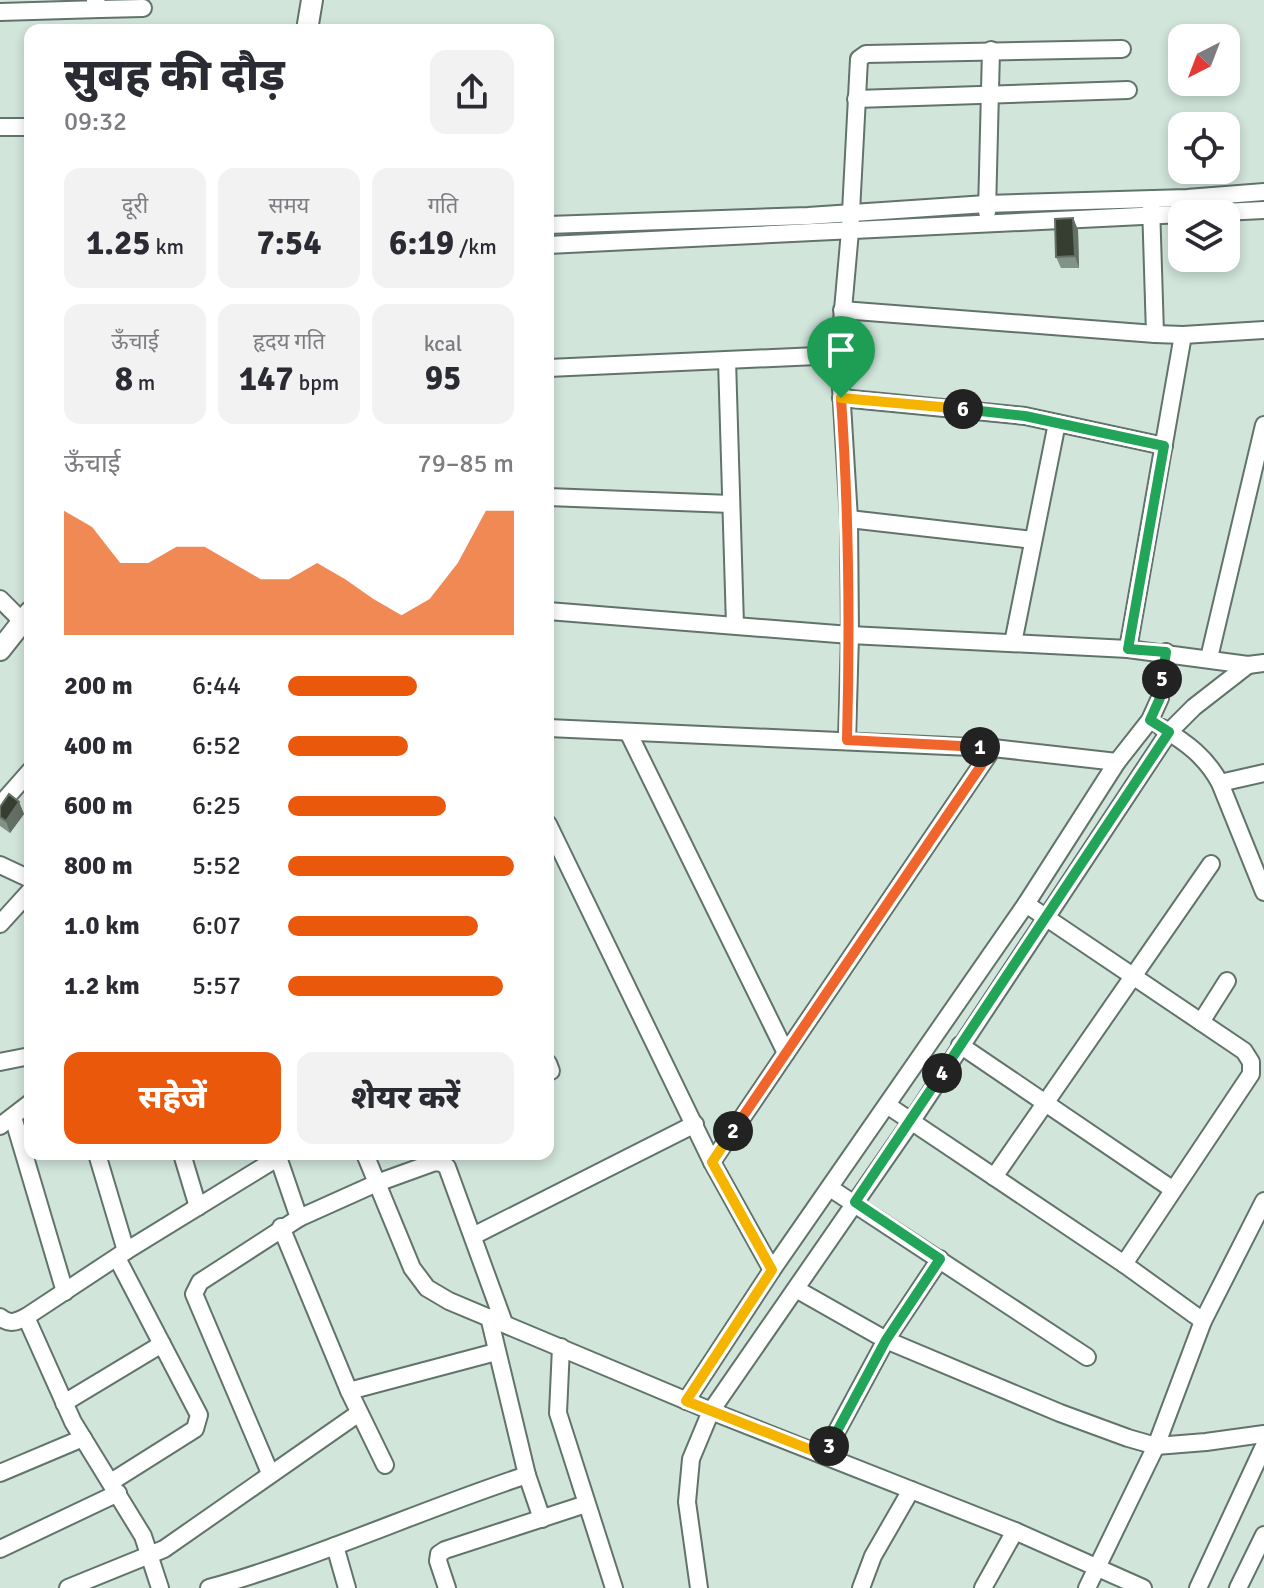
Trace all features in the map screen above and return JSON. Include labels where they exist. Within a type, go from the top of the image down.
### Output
[{"type":"street","points":[[308,24],[312,0]]},
{"type":"street","points":[[0,12],[97,5],[143,8]]},
{"type":"street","points":[[847,740],[849,519],[839,355],[850,231],[859,59],[866,54],[1122,49]]},
{"type":"street","points":[[987,224],[991,50]]},
{"type":"street","points":[[856,99],[1128,90]]},
{"type":"street","points":[[0,127],[24,127]]},
{"type":"street","points":[[554,245],[987,224],[1264,192]]},
{"type":"street","points":[[554,225],[849,213],[986,204],[1264,210]]},
{"type":"street","points":[[1151,207],[1155,334]]},
{"type":"street","points":[[842,310],[1155,334],[1264,330]]},
{"type":"street","points":[[1128,649],[1183,335]]},
{"type":"street","points":[[554,368],[839,355]]},
{"type":"street","points":[[727,360],[735,625]]},
{"type":"street","points":[[841,398],[1002,413],[1164,446]]},
{"type":"street","points":[[1013,643],[1057,423]]},
{"type":"street","points":[[1209,658],[1264,425]]},
{"type":"street","points":[[554,497],[731,504]]},
{"type":"street","points":[[849,519],[1033,540]]},
{"type":"street","points":[[0,599],[24,619]]},
{"type":"street","points":[[554,611],[850,635],[1128,649],[1256,664]]},
{"type":"street","points":[[0,650],[24,625]]},
{"type":"street","points":[[686,1401],[772,1270],[1026,904],[1117,762],[1150,720],[1160,698],[1166,652]]},
{"type":"street","points":[[699,1588],[687,1502],[691,1459],[711,1411],[911,1122],[1169,732],[1194,707],[1256,664]]},
{"type":"street","points":[[1150,720],[1200,754],[1220,783],[1264,892]]},
{"type":"street","points":[[554,728],[993,748],[1117,762]]},
{"type":"street","points":[[628,732],[786,1053]]},
{"type":"street","points":[[712,1162],[993,748]]},
{"type":"street","points":[[1220,783],[1264,773]]},
{"type":"street","points":[[0,805],[24,783]]},
{"type":"street","points":[[554,836],[712,1162],[772,1270]]},
{"type":"street","points":[[994,1177],[1211,864]]},
{"type":"street","points":[[0,865],[24,876]]},
{"type":"street","points":[[0,924],[24,898]]},
{"type":"street","points":[[1026,904],[1244,1051],[1251,1062],[1251,1074],[1124,1264]]},
{"type":"street","points":[[1201,1022],[1227,981]]},
{"type":"street","points":[[960,1045],[1172,1189]]},
{"type":"street","points":[[0,1062],[24,1057]]},
{"type":"street","points":[[887,1105],[1124,1264],[1203,1321]]},
{"type":"street","points":[[24,1108],[6,1121],[65,1292]]},
{"type":"street","points":[[473,1236],[695,1124]]},
{"type":"street","points":[[0,1549],[114,1487],[199,1423],[199,1415],[121,1254],[98,1160]]},
{"type":"street","points":[[184,1160],[198,1207]]},
{"type":"street","points":[[0,1317],[6,1322],[16,1322],[26,1317],[272,1160]]},
{"type":"street","points":[[279,1160],[299,1218]]},
{"type":"street","points":[[367,1160],[412,1268],[427,1288],[449,1301],[686,1401],[1015,1531],[1143,1588]]},
{"type":"street","points":[[270,1473],[194,1294],[200,1282],[299,1218],[377,1183],[435,1162],[442,1163],[447,1167],[473,1236],[497,1320],[496,1352],[527,1475],[542,1519]]},
{"type":"street","points":[[830,1188],[1087,1357]]},
{"type":"street","points":[[1087,1588],[1156,1446],[1203,1321],[1264,1201]]},
{"type":"street","points":[[281,1227],[349,1391],[385,1465]]},
{"type":"street","points":[[824,1455],[886,1340],[940,1259]]},
{"type":"street","points":[[796,1289],[886,1340],[1060,1413],[1156,1446],[1264,1434]]},
{"type":"street","points":[[26,1317],[64,1403],[138,1526],[160,1588]]},
{"type":"street","points":[[64,1403],[162,1344]]},
{"type":"street","points":[[561,1347],[558,1413],[614,1588]]},
{"type":"street","points":[[349,1391],[496,1352]]},
{"type":"street","points":[[68,1588],[150,1556],[175,1542],[359,1413]]},
{"type":"street","points":[[0,1473],[83,1438]]},
{"type":"street","points":[[1198,1588],[1264,1446]]},
{"type":"street","points":[[209,1588],[268,1570],[441,1503],[527,1475]]},
{"type":"street","points":[[861,1588],[873,1556],[911,1490]]},
{"type":"street","points":[[447,1588],[438,1561],[439,1554],[586,1504]]},
{"type":"street","points":[[983,1588],[1015,1531]]},
{"type":"street","points":[[1238,1588],[1264,1535]]},
{"type":"street","points":[[335,1546],[347,1588]]},
{"type":"street","points":[[268,1570],[273,1588]]},
{"type":"building","points":[[1073,218],[1075,256],[1056,257],[1055,219]]},
{"type":"building","points":[[9,794],[19,802],[6,821],[0,817],[0,807]]},
{"type":"route","points":[[841,398],[1025,416],[1164,446],[1128,649],[1166,652],[1160,698],[1150,720],[1169,732],[855,1202],[940,1259],[886,1340],[824,1455],[686,1401],[772,1270],[712,1162],[993,748],[847,740],[849,519],[841,398]]}]
